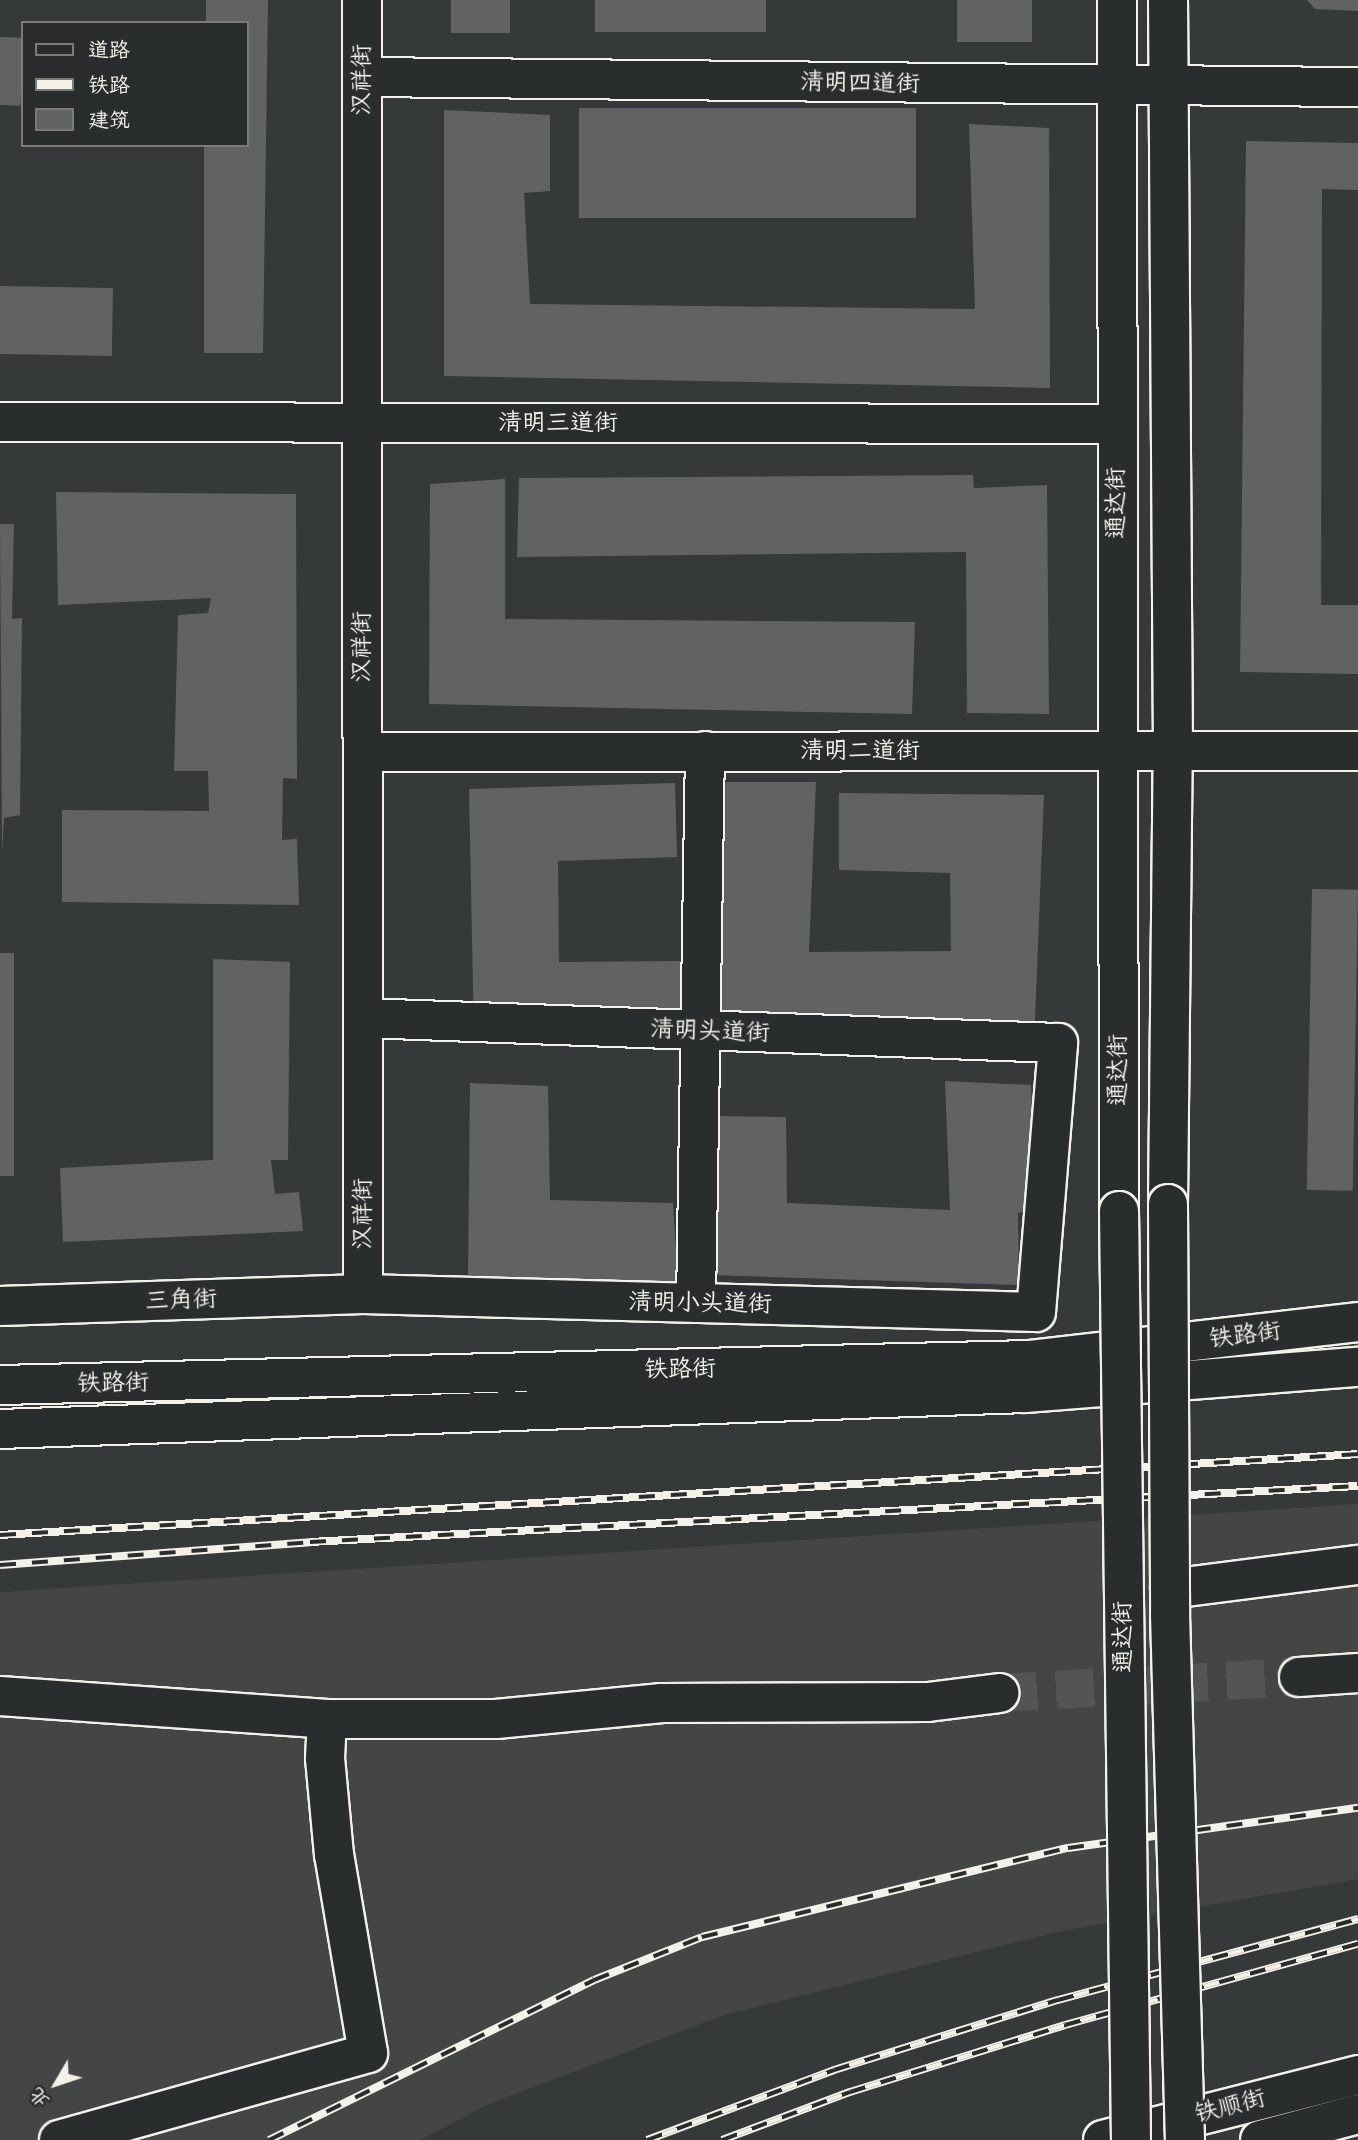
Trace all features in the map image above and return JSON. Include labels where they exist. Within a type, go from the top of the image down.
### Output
[{"type":"main road","name":"汉祥街","points":[[362,0],[363,1294]]},
{"type":"main road","name":"通达街","points":[[1117,0],[1119,86],[1115,424],[1118,1211],[1131,2140]]},
{"type":"main road","name":"通达街","points":[[1168,0],[1173,751],[1168,1204],[1170,1589],[1185,2140]]},
{"type":"main road","name":"清明四道街","points":[[362,77],[1358,88]]},
{"type":"main road","name":"清明三道街","points":[[0,422],[1115,424]]},
{"type":"main road","points":[[696,1303],[705,751]]},
{"type":"main road","name":"清明二道街","points":[[363,752],[1358,751]]},
{"type":"main road","name":"清明头道街","points":[[363,1018],[1058,1044],[1036,1312]]},
{"type":"main road","name":"清明小头道街","points":[[363,1294],[1036,1312]]},
{"type":"main road","name":"三角街","points":[[0,1306],[363,1294]]},
{"type":"main road","name":"铁路街","points":[[0,1385],[1030,1360],[1358,1322]]},
{"type":"main road","name":"铁路街","points":[[0,1429],[1025,1393],[1358,1367]]},
{"type":"main road","points":[[1170,1589],[1358,1565]]},
{"type":"main road","points":[[1299,1677],[1358,1673]]},
{"type":"main road","points":[[0,1696],[327,1719],[496,1719],[662,1703],[929,1702],[999,1693]]},
{"type":"main road","points":[[59,2140],[368,2053],[334,1855],[325,1758],[327,1719]]},
{"type":"main road","name":"铁顺街","points":[[1103,2140],[1358,2075]]},
{"type":"main road","points":[[1260,2140],[1358,2114]]},
{"type":"shaded area","points":[[1358,1504],[1358,1879],[1061,1931],[724,2015],[489,2104],[420,2140],[0,2140],[0,1592]]},
{"type":"building","points":[[206,0],[268,0],[263,353],[204,353],[204,147],[248,147],[248,21],[206,21]]},
{"type":"building","points":[[451,0],[510,0],[510,33],[451,33]]},
{"type":"building","points":[[595,0],[766,0],[766,32],[595,32]]},
{"type":"building","points":[[957,0],[1032,0],[1032,42],[957,42]]},
{"type":"building","points":[[1307,0],[1358,0],[1358,11],[1315,9]]},
{"type":"building","points":[[0,37],[21,38],[21,106],[0,105]]},
{"type":"building","points":[[579,108],[916,108],[916,218],[579,218]]},
{"type":"building","points":[[444,110],[550,115],[550,191],[524,193],[530,304],[975,309],[969,124],[1049,128],[1050,388],[444,376]]},
{"type":"building","points":[[1246,141],[1358,143],[1358,190],[1322,189],[1321,605],[1358,605],[1358,674],[1240,672]]},
{"type":"building","points":[[0,286],[113,288],[112,356],[0,354]]},
{"type":"building","points":[[973,475],[974,488],[1047,485],[1049,714],[967,713],[966,552],[517,557],[519,478]]},
{"type":"building","points":[[505,479],[505,619],[915,622],[912,714],[429,704],[430,484]]},
{"type":"building","points":[[56,492],[296,494],[297,779],[283,778],[282,840],[297,839],[299,905],[62,902],[62,810],[209,811],[208,771],[174,771],[178,615],[208,613],[211,598],[58,605]]},
{"type":"building","points":[[0,524],[14,524],[12,619],[22,618],[20,815],[4,818],[2,854]]},
{"type":"building","points":[[718,782],[816,782],[809,952],[951,951],[950,873],[839,870],[839,793],[1044,795],[1034,1045],[711,1038]]},
{"type":"building","points":[[675,783],[677,857],[558,861],[559,962],[681,961],[683,1043],[474,1038],[469,789]]},
{"type":"building","points":[[1312,889],[1358,890],[1353,1191],[1307,1190]]},
{"type":"building","points":[[0,953],[14,953],[14,1176],[0,1176]]},
{"type":"building","points":[[213,959],[290,962],[288,1160],[271,1160],[275,1194],[299,1192],[303,1231],[63,1242],[60,1168],[213,1160]]},
{"type":"building","points":[[945,1081],[1031,1085],[1036,1210],[1018,1213],[1019,1285],[711,1275],[710,1116],[786,1117],[787,1203],[950,1210]]},
{"type":"building","points":[[470,1083],[548,1086],[550,1200],[673,1203],[678,1284],[468,1276]]},
{"type":"tunnel","points":[[999,1693],[1299,1677]]},
{"type":"railway","points":[[0,1535],[1358,1454]]},
{"type":"railway","points":[[0,1565],[310,1542],[1358,1486]]},
{"type":"railway","points":[[269,2140],[594,1980],[702,1937],[1068,1848],[1358,1808]]},
{"type":"railway","points":[[647,2140],[834,2070],[1058,2000],[1358,1919]]},
{"type":"railway","points":[[722,2140],[850,2092],[1065,2025],[1358,1944]]}]
